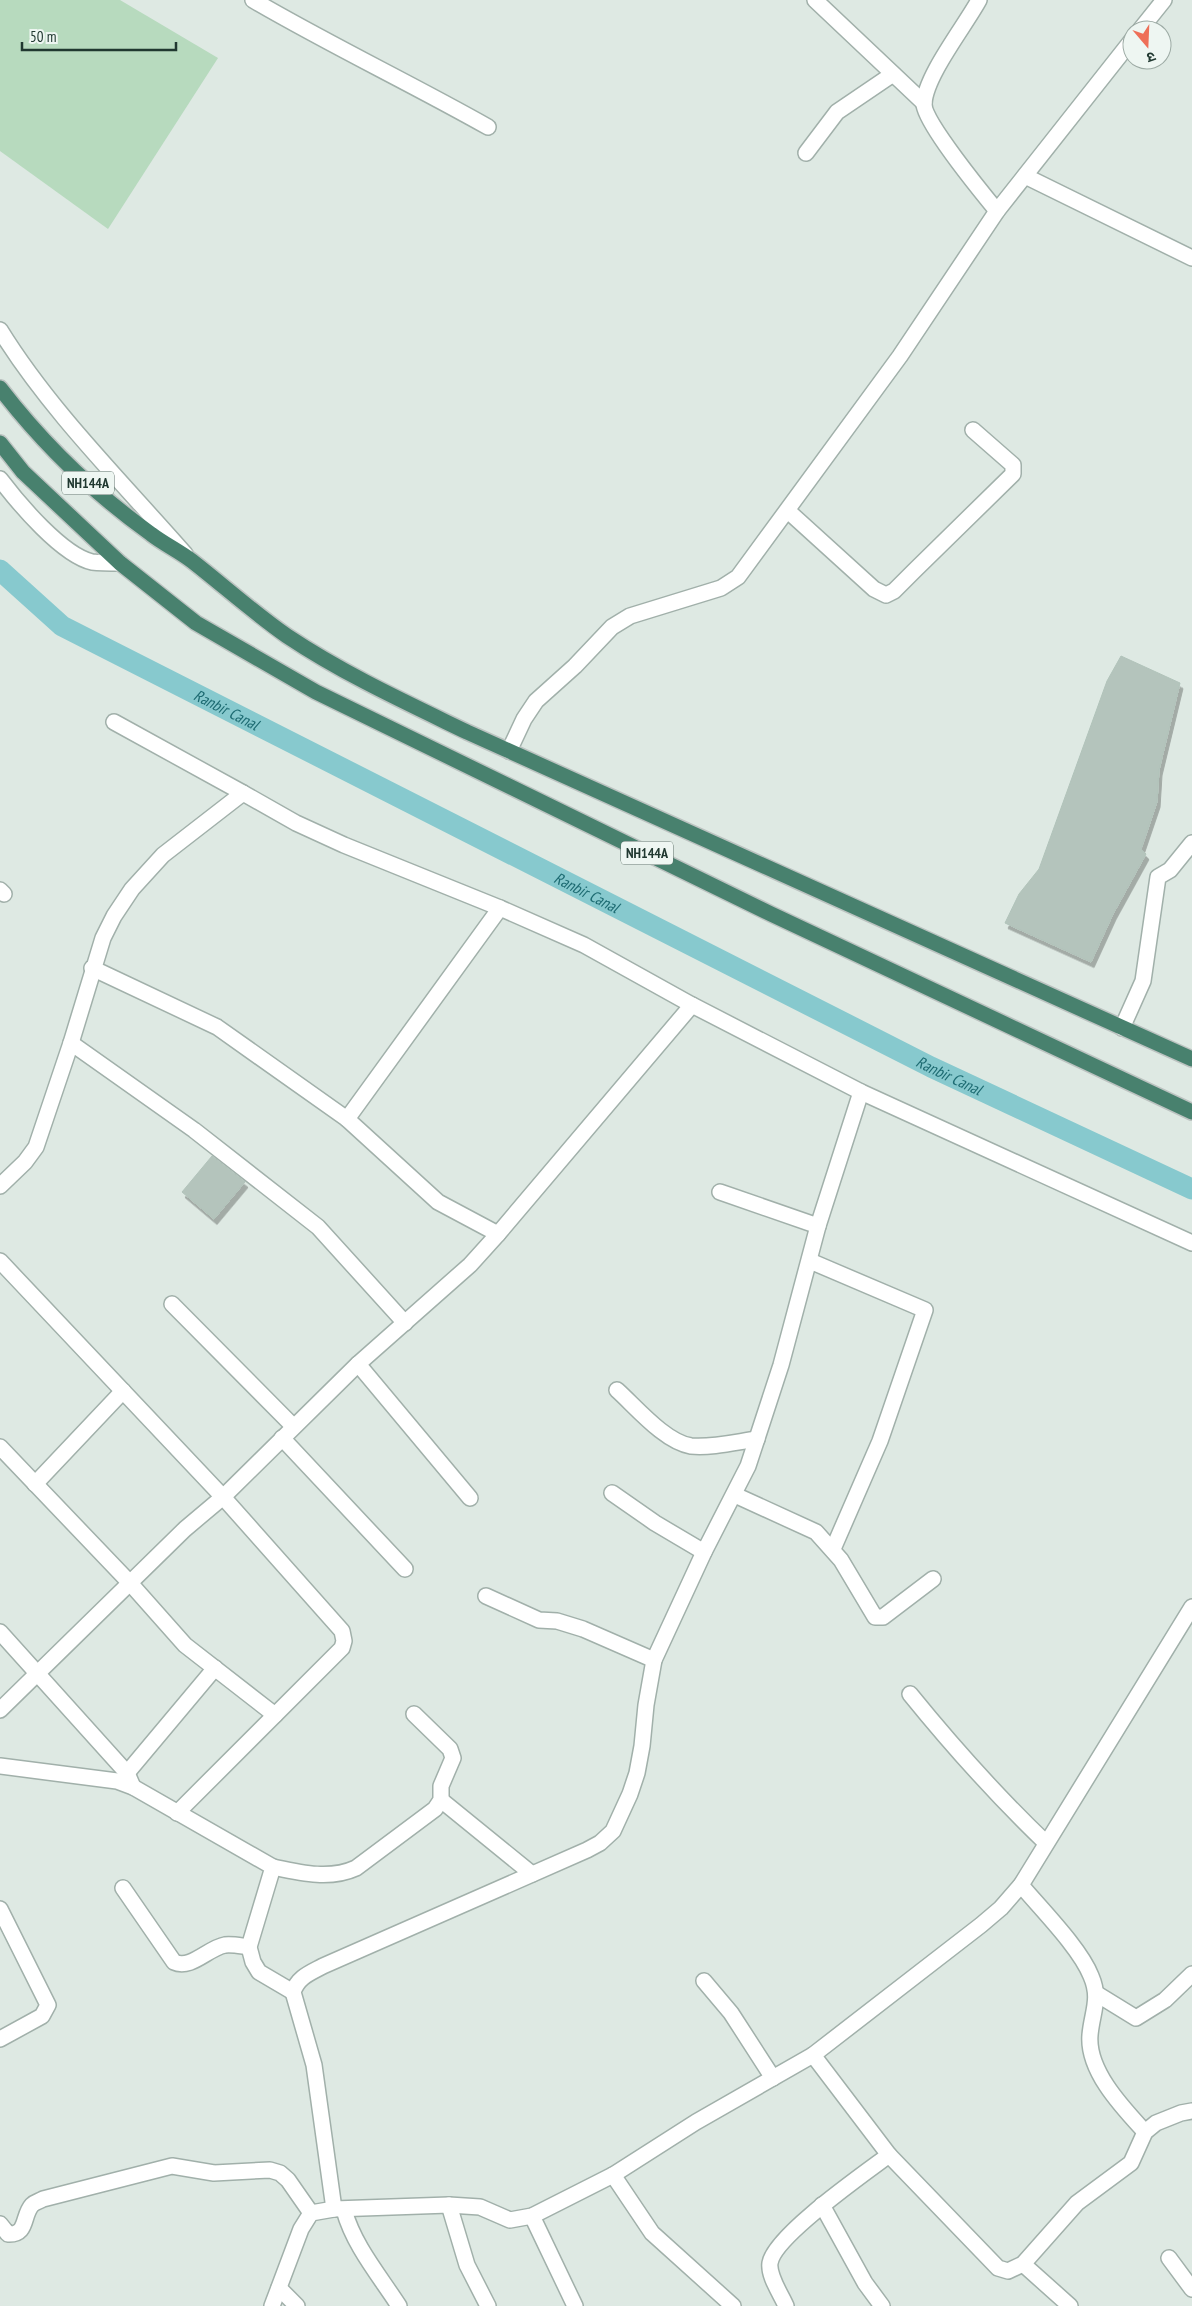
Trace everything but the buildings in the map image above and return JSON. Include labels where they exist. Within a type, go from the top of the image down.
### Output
[{"type":"highway","name":"NH144A","points":[[0,388],[21,416],[67,464],[151,534],[191,560]]},
{"type":"highway","name":"NH144A","points":[[0,443],[23,472],[120,563],[196,622],[316,692],[771,914],[1192,1112]]},
{"type":"highway","points":[[191,560],[286,635],[328,662],[391,696],[1192,1059]]},
{"type":"street","points":[[253,0],[306,31],[427,93],[488,127]]},
{"type":"street","points":[[815,0],[924,104]]},
{"type":"street","points":[[979,0],[937,68],[928,87],[924,104],[926,114],[936,130],[997,212]]},
{"type":"street","points":[[1148,20],[1164,0]]},
{"type":"street","points":[[509,751],[524,718],[536,701],[575,666],[612,627],[630,616],[721,588],[732,583],[738,577],[900,356],[997,212],[1122,53]]},
{"type":"street","points":[[806,153],[837,112],[893,74]]},
{"type":"street","points":[[1025,176],[1192,258]]},
{"type":"street","points":[[0,330],[60,411],[124,488],[191,560]]},
{"type":"street","points":[[788,511],[874,589],[886,594],[907,578],[1013,474],[1013,465],[972,430]]},
{"type":"street","points":[[0,479],[32,518],[67,550],[92,562],[120,563]]},
{"type":"street","points":[[114,722],[296,823],[344,845],[500,908],[584,946],[692,1005],[860,1092],[1192,1243]]},
{"type":"street","points":[[0,1186],[25,1162],[36,1147],[71,1043],[102,938],[132,888],[179,840],[243,793]]},
{"type":"street","points":[[1122,1028],[1143,981],[1158,877],[1170,870],[1192,843]]},
{"type":"street","points":[[347,1119],[500,908]]},
{"type":"street","points":[[92,968],[217,1027],[347,1119],[438,1202],[498,1234]]},
{"type":"street","points":[[0,1710],[185,1529],[223,1497],[358,1364],[470,1265],[692,1005]]},
{"type":"street","points":[[71,1043],[194,1130],[318,1228],[405,1322]]},
{"type":"street","points":[[399,2306],[357,2244],[339,2210],[314,2065],[294,1992],[296,1984],[302,1977],[323,1966],[600,1843],[613,1831],[637,1773],[654,1660],[704,1552],[735,1495],[757,1439],[781,1364],[818,1226],[860,1092]]},
{"type":"street","points":[[720,1192],[818,1226]]},
{"type":"street","points":[[0,1261],[223,1497],[342,1631],[344,1640],[342,1648],[177,1813]]},
{"type":"street","points":[[810,1261],[925,1310],[880,1441],[833,1549]]},
{"type":"street","points":[[172,1304],[293,1426]]},
{"type":"street","points":[[358,1364],[470,1498]]},
{"type":"street","points":[[617,1390],[664,1433],[681,1444],[698,1446],[757,1439]]},
{"type":"street","points":[[35,1484],[123,1391]]},
{"type":"street","points":[[282,1438],[405,1569]]},
{"type":"street","points":[[0,1448],[130,1584],[185,1645],[275,1715]]},
{"type":"street","points":[[612,1493],[655,1523],[704,1552]]},
{"type":"street","points":[[735,1495],[816,1532],[833,1549],[875,1617],[883,1617],[933,1579]]},
{"type":"street","points":[[486,1596],[540,1620],[557,1621],[583,1629],[654,1660]]},
{"type":"street","points":[[311,2213],[449,2205],[480,2207],[510,2220],[532,2216],[613,2175],[696,2122],[813,2055],[981,1925],[1001,1908],[1021,1885],[1192,1607]]},
{"type":"street","points":[[0,1632],[38,1671],[130,1780],[177,1813],[273,1867],[295,1872],[334,1875],[356,1868],[426,1816],[441,1800],[441,1786],[453,1758],[450,1749],[414,1714]]},
{"type":"street","points":[[0,1766],[118,1781],[130,1780],[215,1668]]},
{"type":"street","points":[[910,1694],[987,1786],[1046,1843]]},
{"type":"street","points":[[441,1800],[532,1874]]},
{"type":"street","points":[[273,1867],[249,1947],[253,1962],[259,1972],[294,1992]]},
{"type":"street","points":[[1021,1885],[1084,1961],[1097,1994],[1090,2033],[1090,2048],[1096,2065],[1110,2090],[1145,2132]]},
{"type":"street","points":[[124,1888],[174,1962],[184,1964],[215,1948],[226,1945],[249,1947]]},
{"type":"street","points":[[0,1909],[48,2005],[42,2016],[0,2038]]},
{"type":"street","points":[[1097,1994],[1136,2018],[1165,2000],[1192,1974]]},
{"type":"street","points":[[704,1981],[731,2014],[773,2078]]},
{"type":"street","points":[[813,2055],[889,2155],[998,2268],[1008,2270],[1022,2264],[1077,2203],[1131,2163],[1145,2132],[1162,2120],[1181,2113],[1192,2112]]},
{"type":"street","points":[[786,2306],[770,2269],[772,2256],[822,2206],[889,2155]]},
{"type":"street","points":[[0,2224],[8,2234],[15,2234],[21,2230],[31,2206],[36,2203],[172,2166],[214,2173],[270,2170],[280,2173],[288,2180],[311,2213]]},
{"type":"street","points":[[613,2175],[652,2233],[733,2306]]},
{"type":"street","points":[[449,2205],[466,2265],[488,2306]]},
{"type":"street","points":[[822,2206],[865,2284],[882,2306]]},
{"type":"street","points":[[272,2306],[301,2228],[311,2213]]},
{"type":"street","points":[[532,2216],[575,2306]]},
{"type":"street","points":[[1169,2258],[1192,2289]]},
{"type":"street","points":[[1022,2264],[1070,2306]]},
{"type":"street","points":[[279,2288],[298,2306]]},
{"type":"green space","points":[[0,0],[120,0],[218,58],[108,229],[0,151]]},
{"type":"waterway","name":"Ranbir Canal","points":[[0,570],[62,626],[931,1067],[1192,1189]]}]
